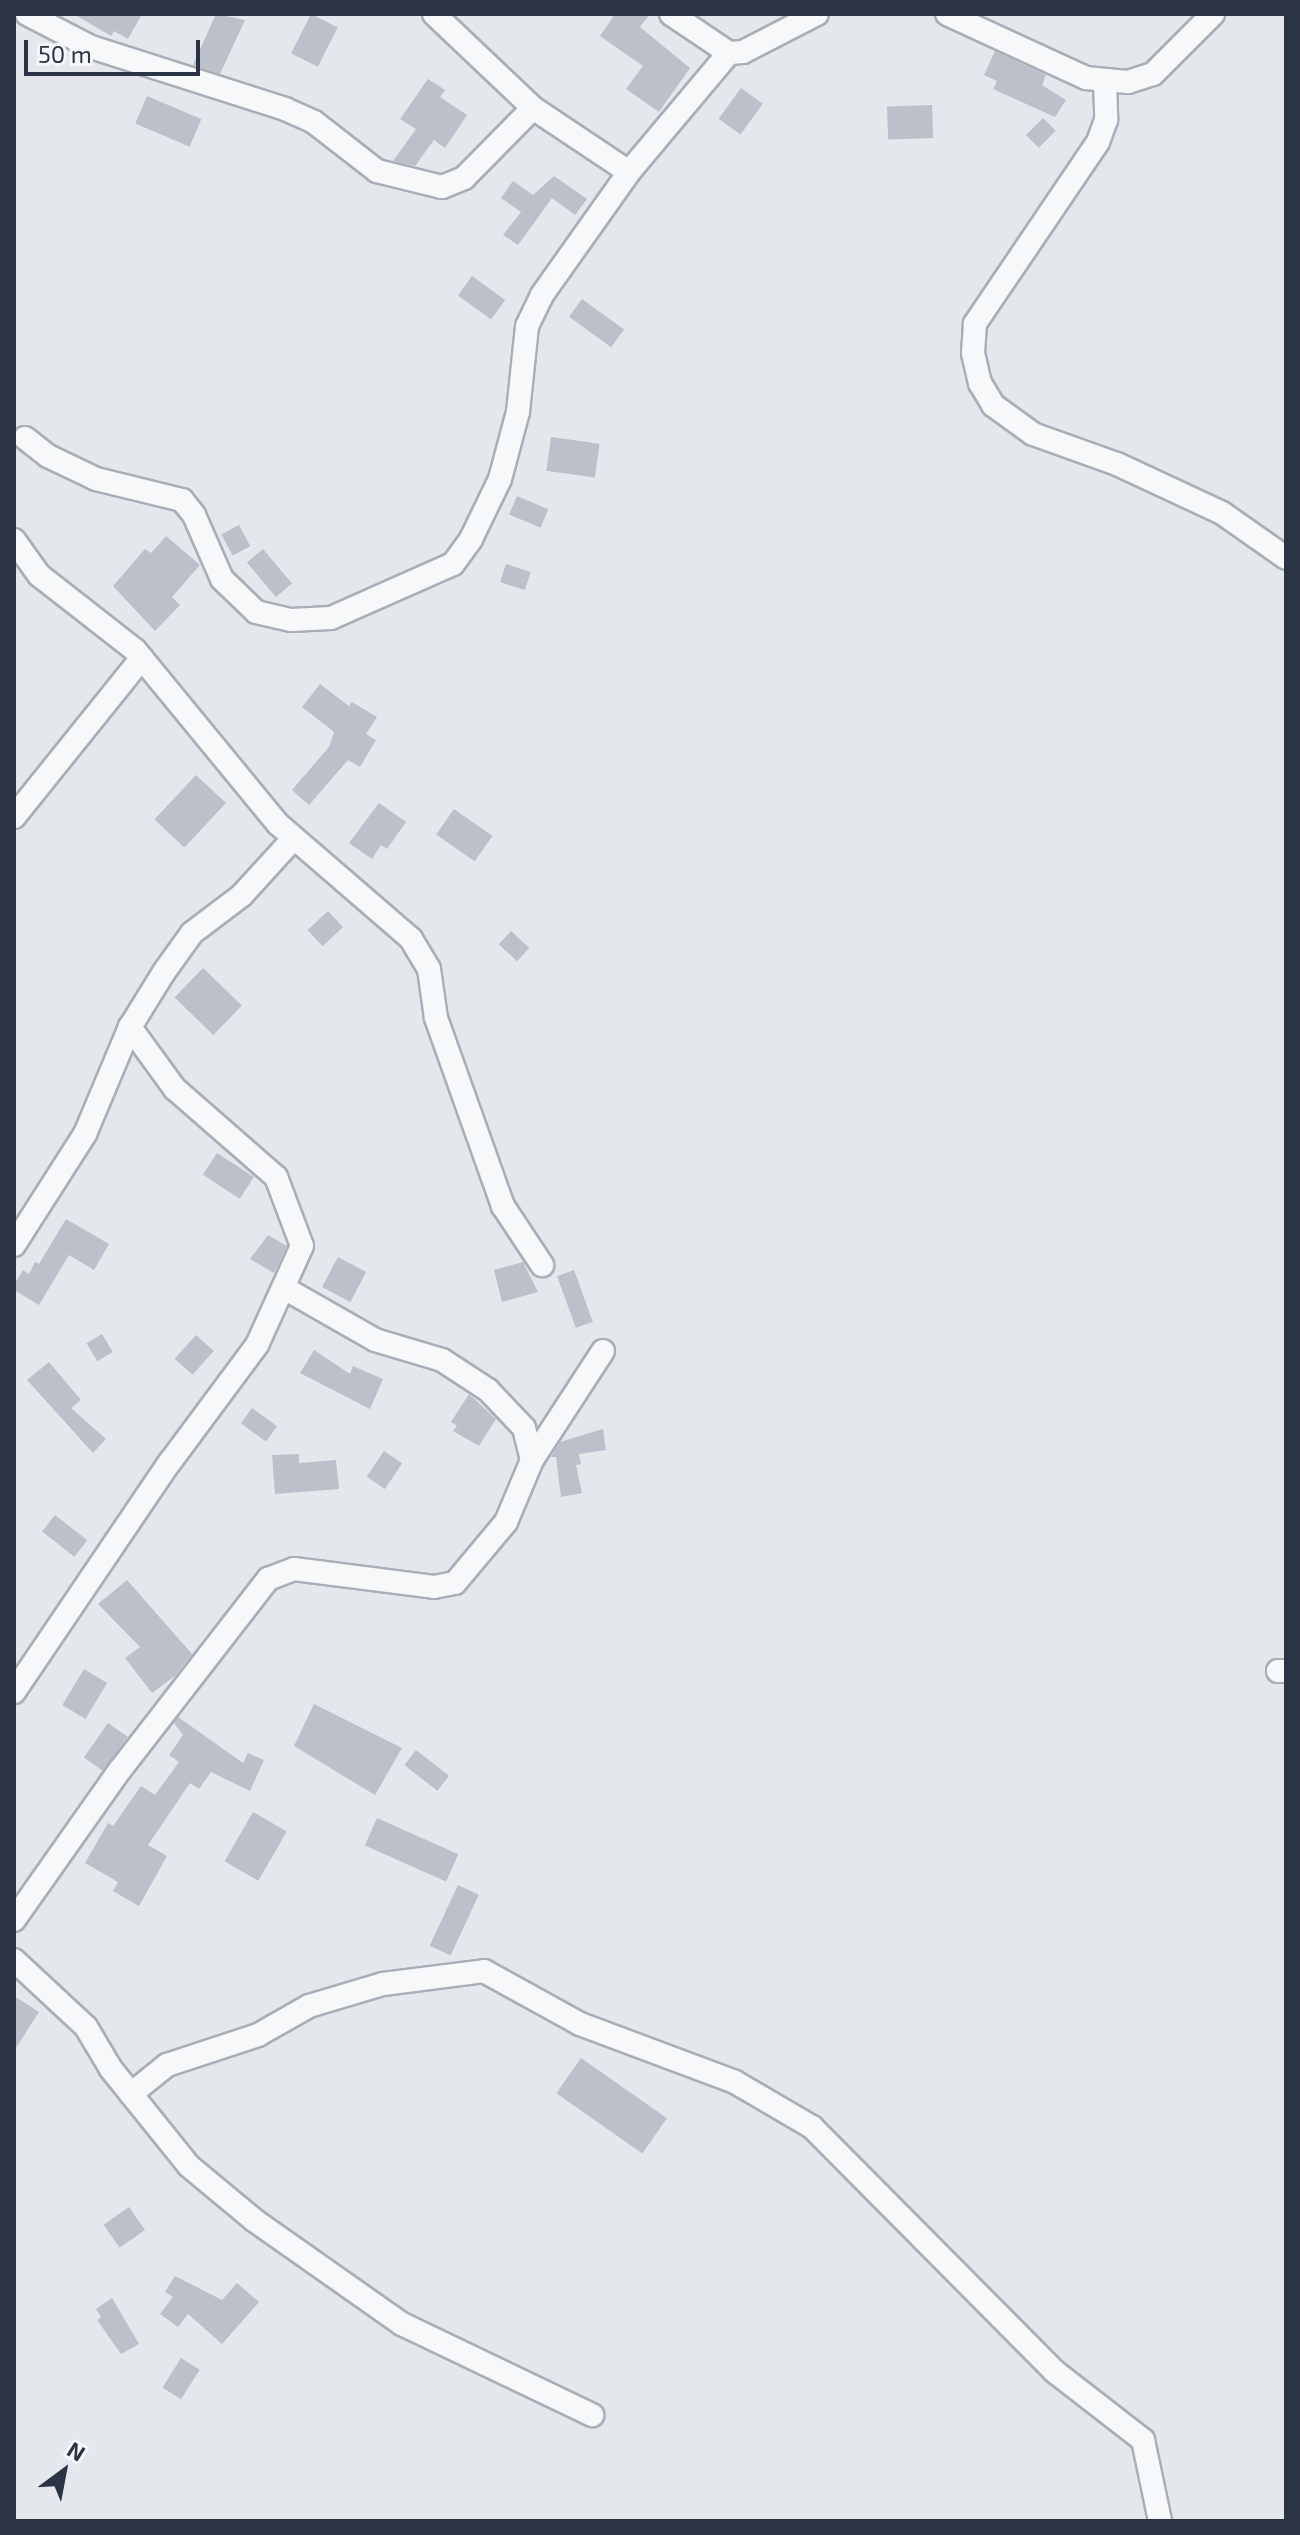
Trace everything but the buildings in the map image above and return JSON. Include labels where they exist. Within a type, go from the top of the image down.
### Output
[{"type":"street","points":[[14,29],[25,14],[91,47],[285,109],[314,122],[377,171],[442,187],[464,178],[533,108]]},
{"type":"street","points":[[434,14],[533,108],[629,172]]},
{"type":"street","points":[[671,14],[729,53],[743,52],[817,14]]},
{"type":"street","points":[[947,14],[1105,82],[1136,82],[1153,74],[1213,14]]},
{"type":"street","points":[[25,438],[48,456],[96,479],[182,500],[194,515],[222,579],[256,612],[291,620],[331,618],[369,604],[453,564],[471,539],[511,443],[527,326],[542,295],[629,172],[729,53]]},
{"type":"street","points":[[1105,82],[1106,120],[1098,142],[975,324],[973,353],[980,383],[993,405],[1033,434],[1117,464],[1222,513],[1286,558]]},
{"type":"street","points":[[14,540],[39,575],[125,639],[293,839],[367,896],[422,956],[440,1031],[503,1206],[542,1265]]},
{"type":"street","points":[[14,817],[142,658]]},
{"type":"street","points":[[14,1245],[85,1134],[130,1027],[192,933],[242,895],[293,839]]},
{"type":"street","points":[[14,1692],[22,1660],[232,1384],[284,1288],[302,1246],[287,1195],[256,1155],[175,1089],[130,1027]]},
{"type":"street","points":[[284,1288],[375,1340],[442,1360],[488,1390],[524,1428],[532,1460]]},
{"type":"street","points":[[14,1920],[120,1770],[268,1579],[294,1569],[434,1587],[455,1583],[506,1522],[532,1460],[603,1351]]},
{"type":"street","points":[[14,1960],[86,2027],[131,2094],[189,2166],[325,2274],[471,2361],[592,2415]]},
{"type":"street","points":[[131,2094],[167,2065],[258,2035],[309,2006],[383,1984],[484,1971],[580,2024],[735,2082],[812,2127],[1054,2371],[1143,2440],[1160,2521]]}]
